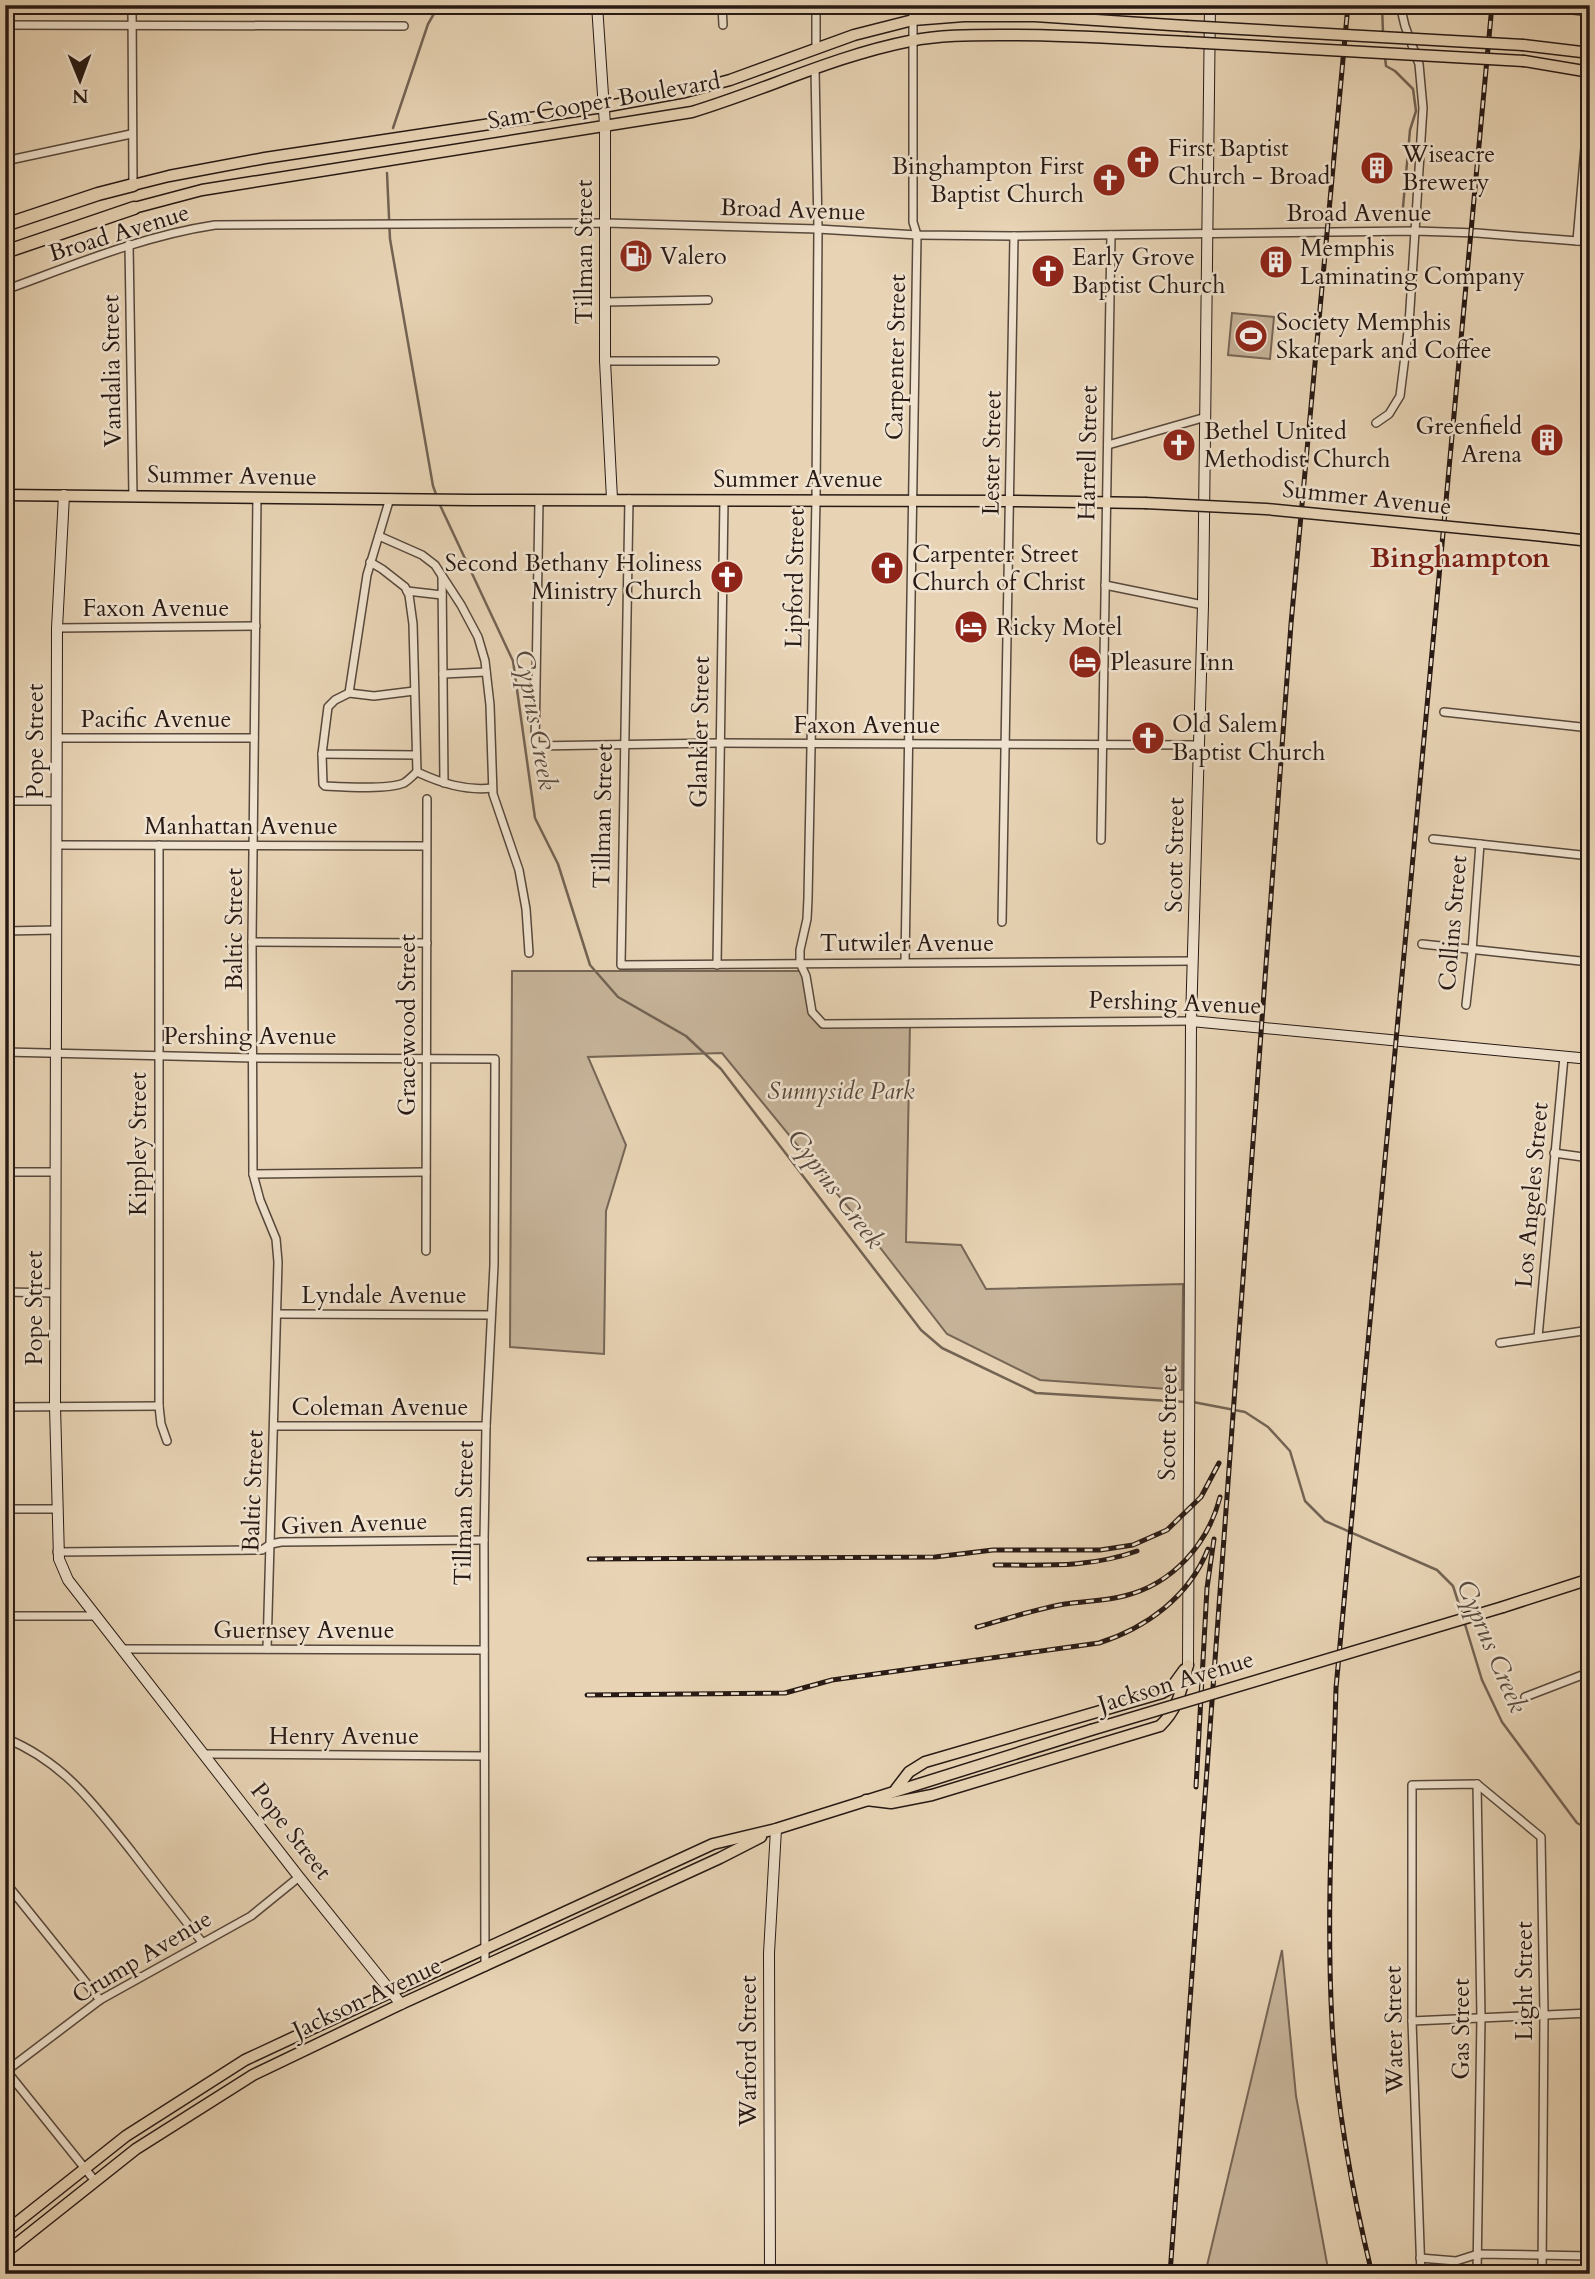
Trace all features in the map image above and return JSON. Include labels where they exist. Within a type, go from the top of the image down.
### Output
[{"type":"highway","name":"Sam Cooper Boulevard","points":[[5,225],[133,185]]},
{"type":"highway","name":"Sam Cooper Boulevard","points":[[5,252],[134,208]]},
{"type":"main road","name":"Tillman Street","points":[[597,5],[605,125],[605,361],[612,499]]},
{"type":"main road","name":"Scott Street","points":[[1188,1665],[1191,1021],[1203,605],[1210,5]]},
{"type":"main road","name":"Sam Cooper Boulevard","points":[[133,185],[265,158],[685,92],[730,80],[854,35],[913,20],[964,16],[1035,16],[1523,45],[1590,53]]},
{"type":"main road","name":"Sam Cooper Boulevard","points":[[134,208],[202,190],[692,112],[733,100],[866,51],[913,40],[1030,34],[1524,61],[1590,72]]},
{"type":"main road","name":"Summer Avenue","points":[[5,495],[1145,503],[1266,509],[1590,541]]},
{"type":"main road","name":"Pope Street","points":[[64,495],[57,628],[57,1552],[68,1580],[401,2004]]},
{"type":"main road","name":"Pershing Avenue","points":[[1191,1021],[1590,1059]]},
{"type":"main road","name":"Jackson Avenue","points":[[5,2232],[127,2136],[245,2060],[713,1844],[776,1829],[896,1789],[1590,1579]]},
{"type":"main road","points":[[896,1789],[909,1772],[925,1762],[1162,1693],[1171,1688],[1188,1665]]},
{"type":"main road","points":[[863,1800],[891,1803],[932,1795],[1160,1726],[1172,1714],[1180,1697],[1188,1665]]},
{"type":"main road","name":"Jackson Avenue","points":[[5,2253],[136,2149],[253,2075],[401,2004],[648,1892],[776,1829]]},
{"type":"main road","name":"Warford Street","points":[[770,2274],[769,1953],[776,1829]]},
{"type":"street","points":[[132,5],[133,185]]},
{"type":"street","points":[[722,5],[723,25]]},
{"type":"street","points":[[816,5],[816,48]]},
{"type":"street","name":"Carpenter Street","points":[[905,962],[917,235],[913,222],[913,5]]},
{"type":"street","points":[[1376,423],[1389,414],[1400,396],[1409,324],[1423,108],[1419,64],[1405,26],[1401,5]]},
{"type":"street","points":[[1531,5],[1590,12]]},
{"type":"street","points":[[5,25],[404,26]]},
{"type":"street","name":"Lipford Street","points":[[800,963],[808,898],[816,499],[818,229],[815,68]]},
{"type":"street","points":[[1577,241],[1589,125],[1578,124]]},
{"type":"street","points":[[5,161],[131,134]]},
{"type":"street","name":"Broad Avenue","points":[[5,290],[129,244],[215,225],[606,223],[1014,236],[1415,231],[1469,232],[1590,242]]},
{"type":"street","name":"Harrell Street","points":[[1101,840],[1111,235]]},
{"type":"street","name":"Lester Street","points":[[1003,922],[1014,236]]},
{"type":"street","name":"Vandalia Street","points":[[129,244],[133,496]]},
{"type":"street","points":[[605,302],[708,300]]},
{"type":"street","points":[[605,361],[715,361]]},
{"type":"street","points":[[1108,445],[1206,416]]},
{"type":"street","name":"Baltic Street","points":[[257,497],[253,1174],[276,1239],[278,1314],[267,1649]]},
{"type":"street","points":[[349,693],[370,562],[390,498]]},
{"type":"street","name":"Tillman Street","points":[[621,965],[629,499]]},
{"type":"street","name":"Faxon Avenue","points":[[539,500],[535,746],[719,743],[1198,745]]},
{"type":"street","name":"Glankler Street","points":[[717,965],[724,500]]},
{"type":"street","points":[[379,536],[422,555],[435,565],[461,604],[478,637],[490,705],[492,788],[519,870],[526,909],[529,953]]},
{"type":"street","points":[[370,562],[407,591],[442,595]]},
{"type":"street","points":[[442,575],[444,783]]},
{"type":"street","points":[[1105,585],[1203,605]]},
{"type":"street","points":[[407,591],[413,624],[417,772]]},
{"type":"street","name":"Faxon Avenue","points":[[57,628],[256,626]]},
{"type":"street","points":[[443,674],[486,672]]},
{"type":"street","points":[[414,691],[374,696],[349,693],[335,700],[328,707],[321,754],[325,786],[353,788],[396,785],[406,782],[417,772]]},
{"type":"street","points":[[1444,712],[1590,728]]},
{"type":"street","name":"Pacific Avenue","points":[[57,738],[254,738]]},
{"type":"street","points":[[321,754],[415,755]]},
{"type":"street","points":[[417,772],[444,783],[475,789],[492,788]]},
{"type":"street","name":"Gracewood Street","points":[[426,1251],[427,799]]},
{"type":"street","points":[[5,801],[56,801]]},
{"type":"street","points":[[1433,839],[1590,856]]},
{"type":"street","name":"Collins Street","points":[[1465,1005],[1480,844]]},
{"type":"street","name":"Manhattan Avenue","points":[[56,845],[426,846]]},
{"type":"street","name":"Kippley Street","points":[[159,845],[159,1406],[167,1441]]},
{"type":"street","points":[[5,931],[56,930]]},
{"type":"street","points":[[253,942],[426,943]]},
{"type":"street","points":[[1422,944],[1590,962]]},
{"type":"street","name":"Tutwiler Avenue","points":[[621,965],[1193,961]]},
{"type":"street","name":"Pershing Avenue","points":[[800,963],[806,976],[812,1012],[823,1024],[1191,1021]]},
{"type":"street","name":"Pershing Avenue","points":[[5,1052],[254,1058],[495,1059]]},
{"type":"street","name":"Los Angeles Street","points":[[1538,1338],[1564,1057]]},
{"type":"street","name":"Tillman Street","points":[[485,1967],[484,1540],[486,1426],[494,1265],[495,1059]]},
{"type":"street","points":[[1554,1153],[1590,1158]]},
{"type":"street","points":[[5,1172],[55,1172]]},
{"type":"street","points":[[253,1174],[426,1172]]},
{"type":"street","points":[[5,1292],[56,1293]]},
{"type":"street","name":"Lyndale Avenue","points":[[278,1314],[491,1315]]},
{"type":"street","points":[[1500,1343],[1590,1330]]},
{"type":"street","points":[[5,1407],[159,1406]]},
{"type":"street","name":"Coleman Avenue","points":[[274,1426],[486,1426]]},
{"type":"street","points":[[5,1509],[56,1509]]},
{"type":"street","name":"Given Avenue","points":[[57,1552],[262,1550],[281,1542],[484,1540]]},
{"type":"street","points":[[5,1616],[96,1616]]},
{"type":"street","name":"Guernsey Avenue","points":[[124,1649],[484,1650]]},
{"type":"street","points":[[1525,1697],[1589,1672],[1590,1731]]},
{"type":"street","points":[[5,1738],[19,1743],[59,1768],[86,1794],[202,1942]]},
{"type":"street","name":"Henry Avenue","points":[[204,1754],[483,1756]]},
{"type":"street","name":"Water Street","points":[[1421,2274],[1412,2021],[1412,1785],[1477,1784]]},
{"type":"street","name":"Light Street","points":[[1477,1784],[1541,1837],[1544,2014],[1542,2274]]},
{"type":"street","name":"Gas Street","points":[[1477,1784],[1481,2017],[1477,2274]]},
{"type":"street","name":"Crump Avenue","points":[[6,2071],[100,2000],[251,1916],[299,1877]]},
{"type":"street","points":[[642,1877],[648,1892]]},
{"type":"street","points":[[5,1882],[100,2000]]},
{"type":"street","points":[[1412,2021],[1590,2013]]},
{"type":"street","points":[[245,2060],[253,2075]]},
{"type":"street","points":[[6,2071],[95,2181]]},
{"type":"street","points":[[1420,2258],[1456,2261],[1478,2254],[1590,2256]]},
{"type":"green space","name":"Society Memphis Skatepark and Coffee","points":[[1232,313],[1274,317],[1270,359],[1228,355]]},
{"type":"green space","name":"Sunnyside Park","points":[[512,971],[803,971],[812,1012],[823,1024],[910,1023],[906,1242],[961,1245],[986,1289],[1183,1284],[1182,1390],[1040,1380],[947,1334],[861,1223],[722,1053],[588,1057],[626,1145],[606,1211],[604,1354],[510,1347]]},
{"type":"green space","points":[[1282,1950],[1296,2096],[1329,2274],[1205,2274]]},
{"type":"waterway","points":[[393,128],[428,24],[439,5]]},
{"type":"waterway","points":[[1382,5],[1383,33]]},
{"type":"waterway","points":[[1385,57],[1386,66],[1413,89],[1416,111],[1410,130],[1403,207]]},
{"type":"waterway","name":"Cyprus Creek","points":[[387,173],[390,239],[437,497]]},
{"type":"waterway","name":"Cyprus Creek","points":[[439,503],[513,661],[535,818],[558,864],[590,965],[618,997],[686,1036],[721,1069],[921,1330],[942,1348],[1036,1393],[1186,1402]]},
{"type":"waterway","name":"Cyprus Creek","points":[[1193,1402],[1245,1412],[1268,1427],[1290,1451],[1305,1501],[1325,1521],[1437,1570],[1453,1586],[1462,1614]]},
{"type":"waterway","name":"Cyprus Creek","points":[[1464,1621],[1482,1680],[1502,1722],[1577,1823],[1590,1830]]},
{"type":"railway","points":[[1170,2274],[1291,624],[1348,5]]},
{"type":"railway","points":[[1372,2274],[1346,2149],[1332,2022],[1330,1897],[1336,1688],[1492,5]]},
{"type":"railway","points":[[589,1559],[935,1557],[993,1550],[1100,1550],[1133,1545],[1167,1530],[1201,1497],[1219,1463]]},
{"type":"railway","points":[[977,1627],[1054,1606],[1124,1596],[1158,1582],[1173,1572],[1197,1546],[1207,1531],[1220,1497]]},
{"type":"railway","points":[[1196,1787],[1207,1588],[1214,1539]]},
{"type":"railway","points":[[587,1695],[785,1693],[832,1680],[1099,1643],[1133,1629],[1178,1596],[1190,1582],[1208,1549]]},
{"type":"railway","points":[[995,1565],[1085,1563],[1137,1551]]},
{"type":"place","name":"First Baptist Church - Broad","points":[[1143,162]]},
{"type":"place","name":"Wiseacre Brewery","points":[[1377,168]]},
{"type":"place","name":"Binghampton First Baptist Church","points":[[1109,180]]},
{"type":"place","name":"Valero","points":[[636,256]]},
{"type":"place","name":"Memphis Laminating Company","points":[[1276,262]]},
{"type":"place","name":"Early Grove Baptist Church","points":[[1048,271]]},
{"type":"place","name":"Society Memphis Skatepark and Coffee","points":[[1251,336]]},
{"type":"place","name":"Greenfield Arena","points":[[1547,440]]},
{"type":"place","name":"Bethel United Methodist Church","points":[[1179,445]]},
{"type":"place","name":"Carpenter Street Church of Christ","points":[[887,568]]},
{"type":"place","name":"Second Bethany Holiness Ministry Church","points":[[727,577]]},
{"type":"place","name":"Ricky Motel","points":[[971,627]]},
{"type":"place","name":"Pleasure Inn","points":[[1085,662]]},
{"type":"place","name":"Old Salem Baptist Church","points":[[1148,738]]},
{"type":"district","name":"Binghampton","points":[[1460,558]]}]
